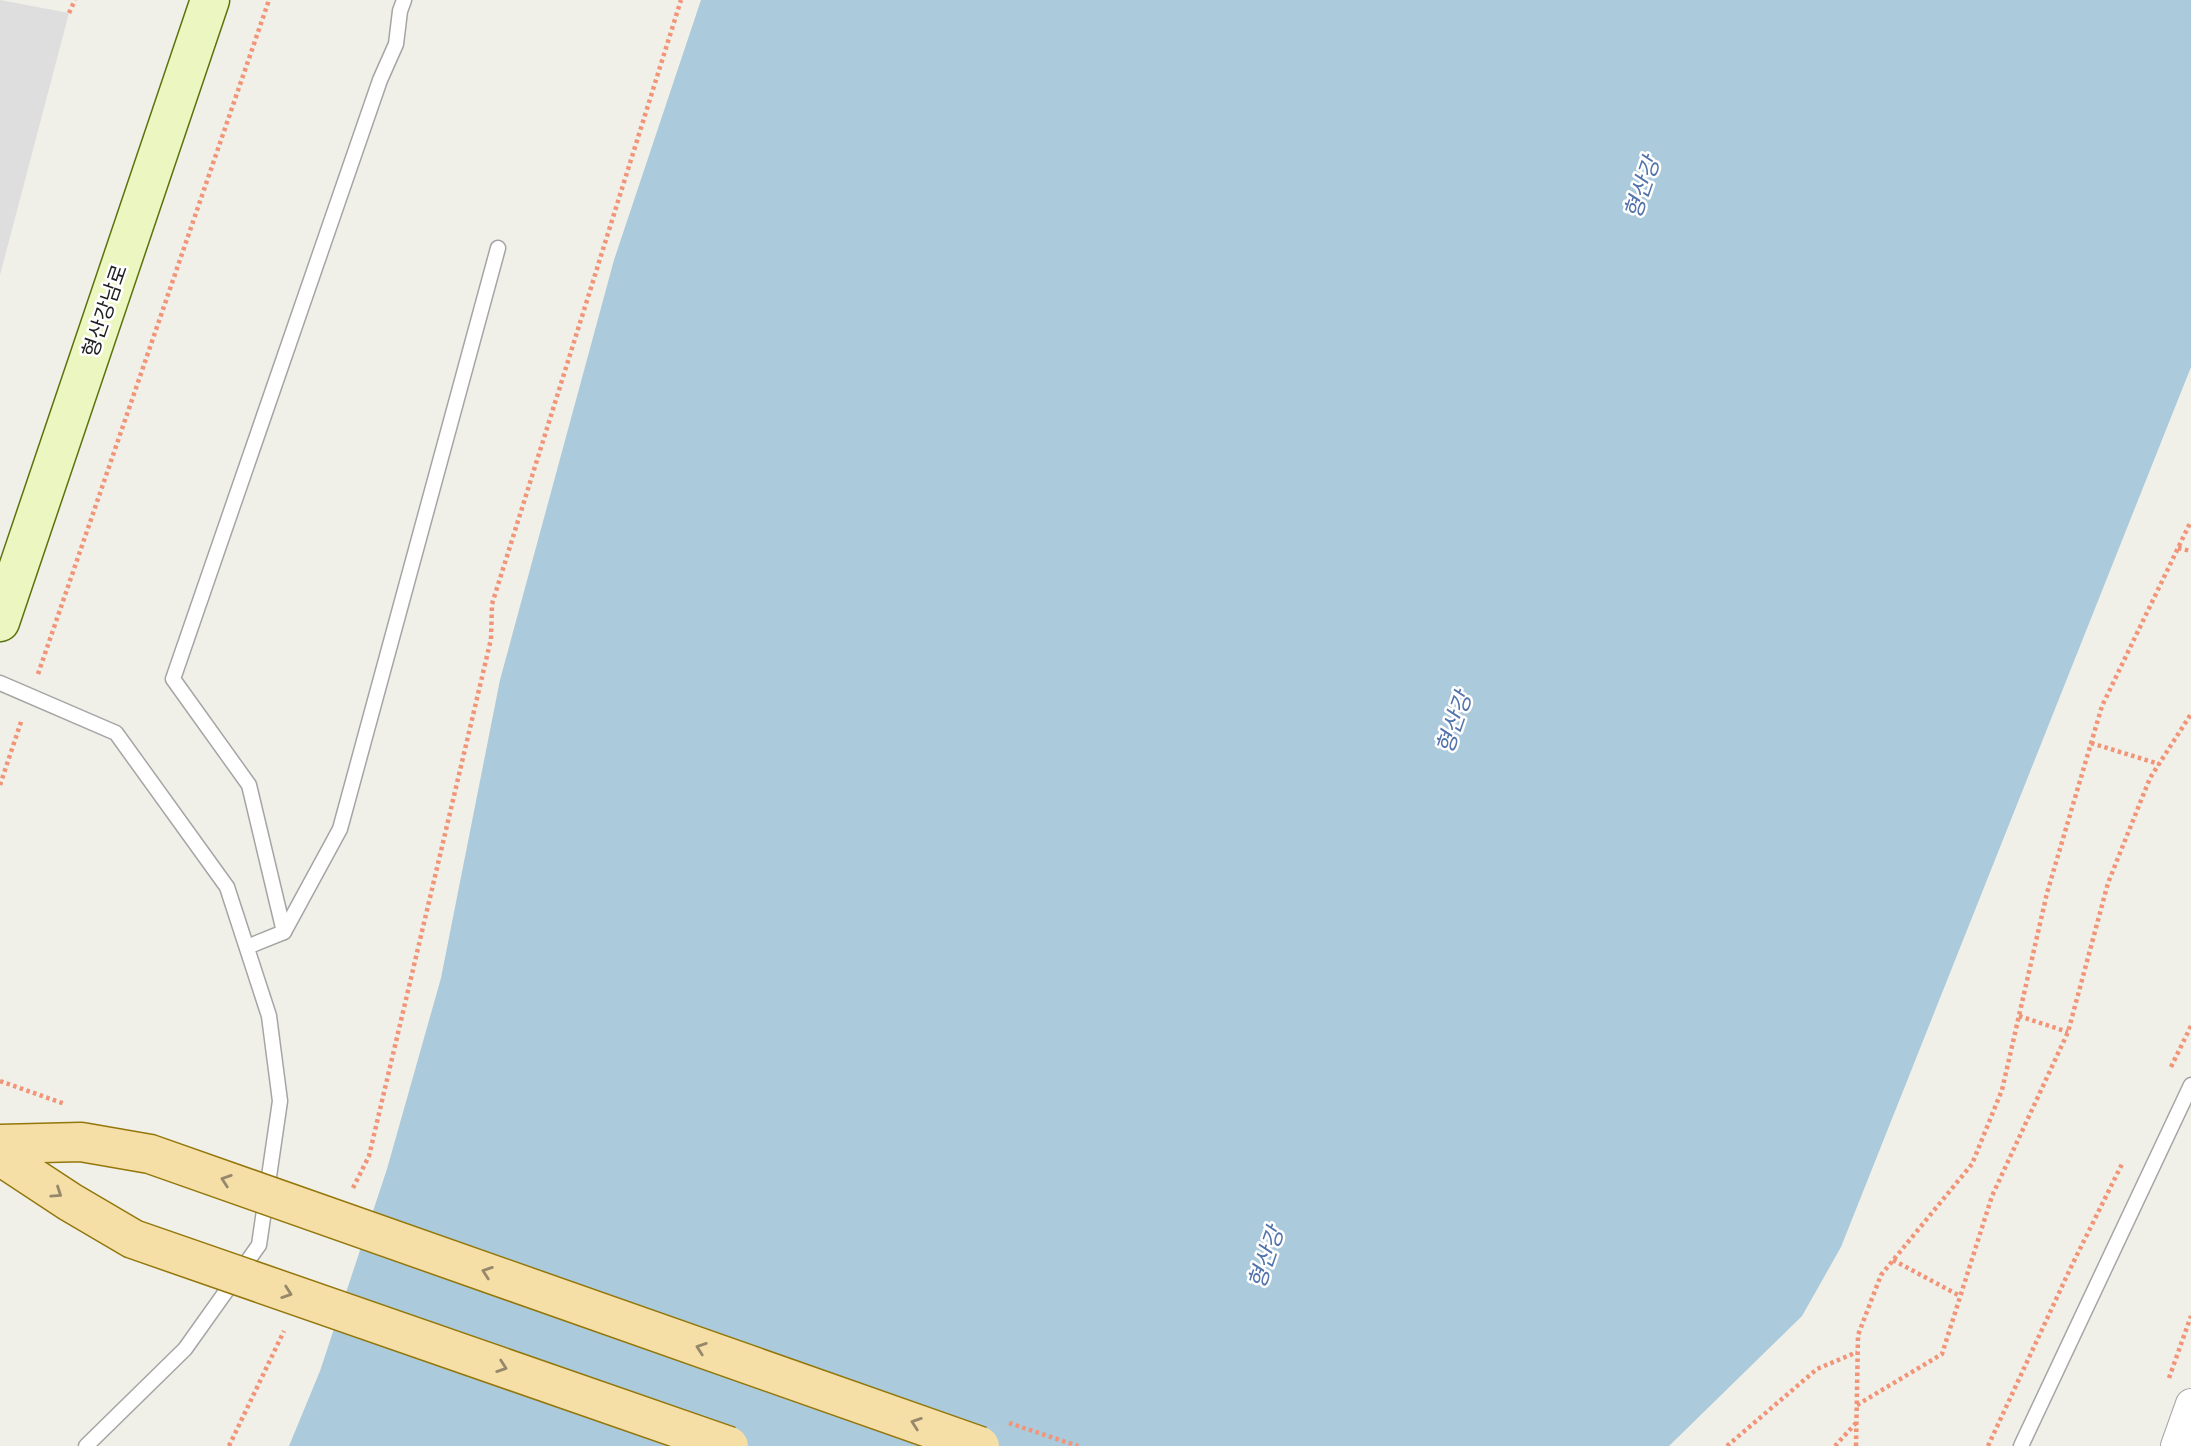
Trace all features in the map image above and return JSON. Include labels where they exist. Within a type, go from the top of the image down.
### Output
[{"type":"main road","name":"형산강남로","points":[[0,622],[210,0]]},
{"type":"main road","points":[[0,1144],[81,1142],[150,1154],[980,1446]]},
{"type":"main road","points":[[0,1156],[133,1239],[729,1446]]},
{"type":"street","points":[[2176,1446],[2191,1404]]},
{"type":"lane","points":[[284,932],[250,785],[173,679],[380,80],[396,44],[404,0]]},
{"type":"lane","points":[[247,947],[284,932],[340,829],[498,248]]},
{"type":"lane","points":[[0,683],[116,733],[227,887],[269,1016],[280,1101],[259,1245],[185,1349],[89,1445]]},
{"type":"lane","points":[[2021,1446],[2191,1085]]},
{"type":"path","points":[[69,13],[75,0]]},
{"type":"path","points":[[0,785],[269,0]]},
{"type":"path","points":[[351,1192],[369,1156],[491,639],[492,604],[681,0]]},
{"type":"path","points":[[1856,1446],[1858,1335],[1881,1275],[1972,1164],[2001,1090],[2047,892],[2102,706],[2191,521]]},
{"type":"path","points":[[2178,548],[2191,551]]},
{"type":"path","points":[[1857,1405],[1942,1354],[1992,1196],[2068,1032],[2108,883],[2150,778],[2191,715]]},
{"type":"path","points":[[2091,743],[2159,764]]},
{"type":"path","points":[[2018,1016],[2068,1032]]},
{"type":"path","points":[[2167,1075],[2191,1026]]},
{"type":"path","points":[[1988,1446],[2071,1267],[2125,1159]]},
{"type":"path","points":[[1893,1260],[1961,1296]]},
{"type":"path","points":[[229,1446],[287,1325]]},
{"type":"path","points":[[1727,1446],[1817,1370],[1857,1352]]},
{"type":"path","points":[[1835,1446],[1856,1422]]},
{"type":"shaded area","points":[[0,0],[69,13],[0,275]]},
{"type":"water","name":"형산강","points":[[701,0],[2191,0],[2191,367],[1841,1247],[1802,1316],[1669,1446],[289,1446],[320,1371],[387,1169],[441,978],[500,680],[614,260]]}]
